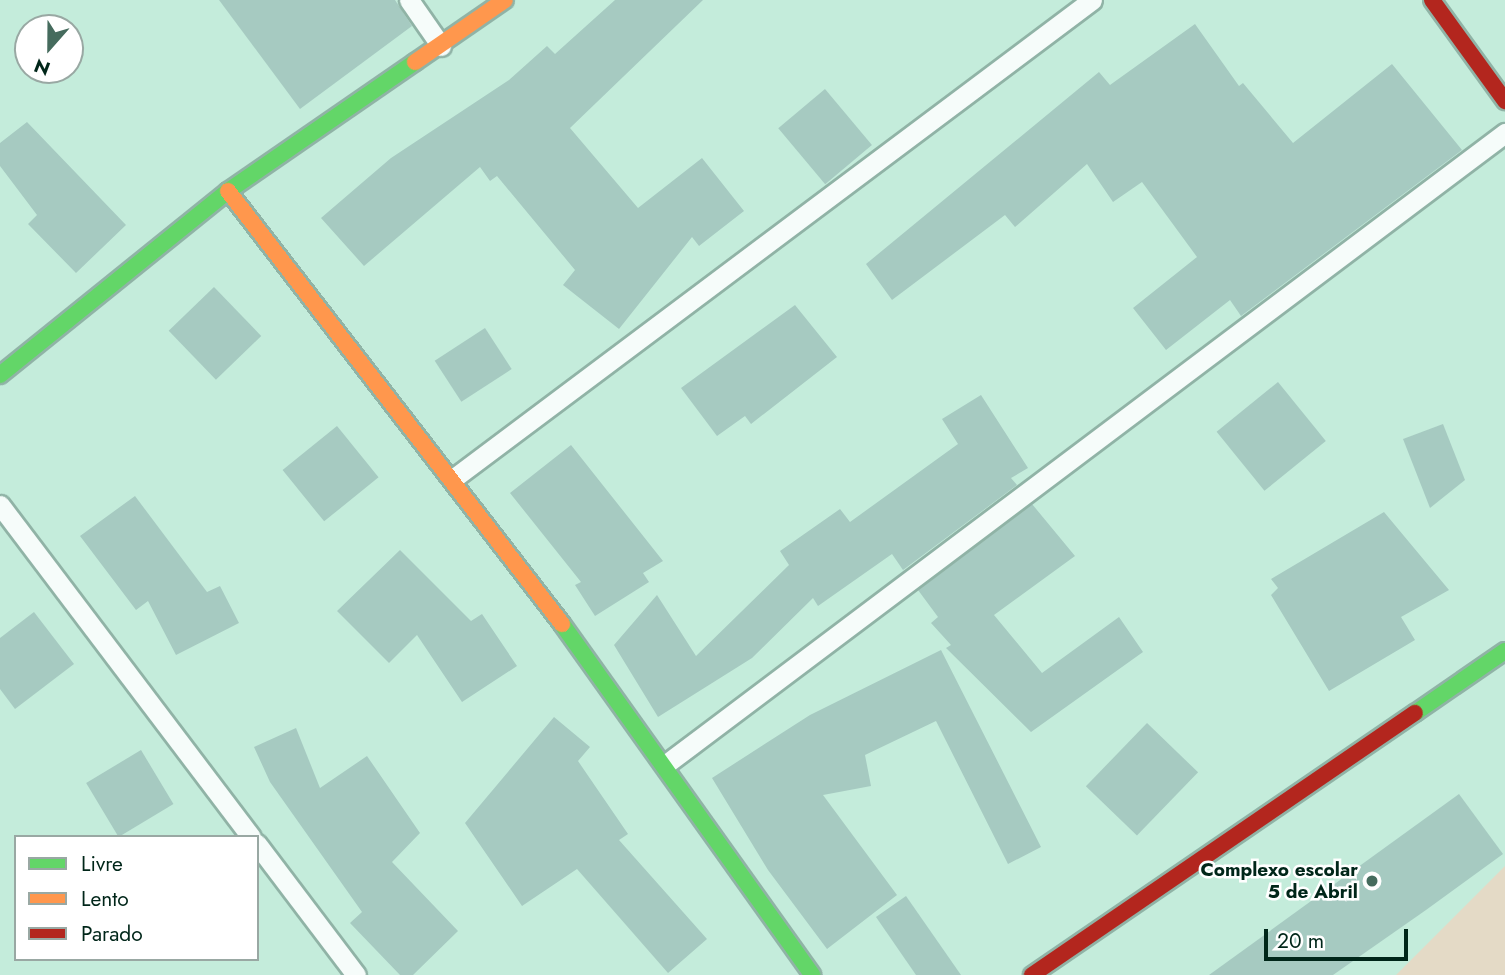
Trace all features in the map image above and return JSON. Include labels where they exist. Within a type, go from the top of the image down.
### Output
[{"type":"street","points":[[0,375],[228,191],[505,0]]},
{"type":"street","points":[[1432,0],[1505,101]]},
{"type":"street","points":[[228,191],[454,478],[666,764],[811,975]]},
{"type":"street","points":[[1032,975],[1505,651]]},
{"type":"lane","points":[[409,0],[441,46]]},
{"type":"lane","points":[[454,478],[1093,0]]},
{"type":"lane","points":[[666,764],[1505,133]]},
{"type":"lane","points":[[0,505],[249,835]]},
{"type":"lane","points":[[259,847],[356,975]]},
{"type":"shaded area","points":[[1505,866],[1505,975],[1396,975]]},
{"type":"building","points":[[219,0],[395,0],[412,26],[300,109]]},
{"type":"building","points":[[615,0],[703,0],[570,128],[638,208],[702,158],[744,211],[699,246],[692,237],[619,329],[563,285],[575,270],[497,176],[490,181],[480,167],[364,266],[321,218],[391,158],[509,80],[547,46],[555,54]]},
{"type":"building","points":[[1195,24],[1239,86],[1243,83],[1293,143],[1392,64],[1462,150],[1241,316],[1230,300],[1166,350],[1133,308],[1197,257],[1142,182],[1113,202],[1087,164],[1015,227],[1005,215],[892,300],[866,264],[1099,72],[1110,85]]},
{"type":"building","points":[[825,89],[872,145],[825,184],[778,128]]},
{"type":"building","points":[[27,122],[126,225],[76,273],[28,224],[37,215],[0,166],[0,143]]},
{"type":"building","points":[[214,287],[261,336],[216,380],[169,331]]},
{"type":"building","points":[[795,305],[837,357],[751,424],[745,416],[717,436],[681,388]]},
{"type":"building","points":[[485,328],[512,369],[461,402],[435,361]]},
{"type":"building","points":[[1278,382],[1326,441],[1264,491],[1217,432]]},
{"type":"building","points":[[981,395],[1028,468],[1011,478],[1017,485],[903,570],[892,554],[818,606],[813,598],[752,658],[658,717],[614,645],[657,595],[696,656],[789,565],[780,551],[840,509],[850,522],[958,444],[942,419]]},
{"type":"building","points":[[1443,424],[1465,480],[1430,508],[1403,439]]},
{"type":"building","points":[[337,426],[379,477],[324,521],[283,470]]},
{"type":"building","points":[[571,445],[663,561],[643,573],[649,582],[595,616],[575,585],[581,582],[510,493]]},
{"type":"building","points":[[135,496],[207,592],[220,586],[239,623],[176,655],[148,601],[136,610],[80,536]]},
{"type":"building","points":[[1032,504],[1075,556],[994,615],[1042,673],[1119,617],[1143,652],[1031,732],[946,648],[951,645],[931,623],[938,617],[918,590]]},
{"type":"building","points":[[1384,512],[1449,590],[1401,617],[1415,640],[1329,691],[1271,595],[1278,588],[1271,579]]},
{"type":"building","points":[[400,550],[471,621],[482,614],[517,666],[462,702],[417,635],[389,663],[337,611]]},
{"type":"building","points":[[34,612],[74,664],[15,709],[0,689],[0,638]]},
{"type":"building","points":[[941,650],[1041,847],[1008,864],[936,721],[865,755],[871,786],[823,795],[897,895],[827,949],[768,870],[712,778],[810,715]]},
{"type":"building","points":[[554,717],[590,747],[578,761],[628,834],[619,840],[707,939],[668,973],[577,869],[522,906],[465,823]]},
{"type":"building","points":[[1147,723],[1198,772],[1137,836],[1086,786]]},
{"type":"building","points":[[296,728],[320,788],[367,756],[420,833],[392,862],[458,931],[413,975],[400,975],[350,923],[362,912],[270,782],[254,747]]},
{"type":"building","points":[[141,750],[173,804],[122,835],[117,835],[86,783]]},
{"type":"building","points":[[1459,794],[1503,854],[1426,910],[1333,975],[1209,975]]},
{"type":"building","points":[[906,896],[961,975],[916,975],[876,917]]},
{"type":"traffic: fast","points":[[0,375],[228,191],[415,62]]},
{"type":"traffic: fast","points":[[562,624],[812,975]]},
{"type":"traffic: fast","points":[[1415,713],[1505,651]]},
{"type":"traffic: slow","points":[[415,62],[505,0]]},
{"type":"traffic: slow","points":[[228,191],[562,624]]},
{"type":"traffic: jam","points":[[1432,0],[1505,101]]},
{"type":"traffic: jam","points":[[1032,975],[1415,713]]},
{"type":"place","name":"Complexo escolar 5 de Abril","points":[[1372,881]]}]
